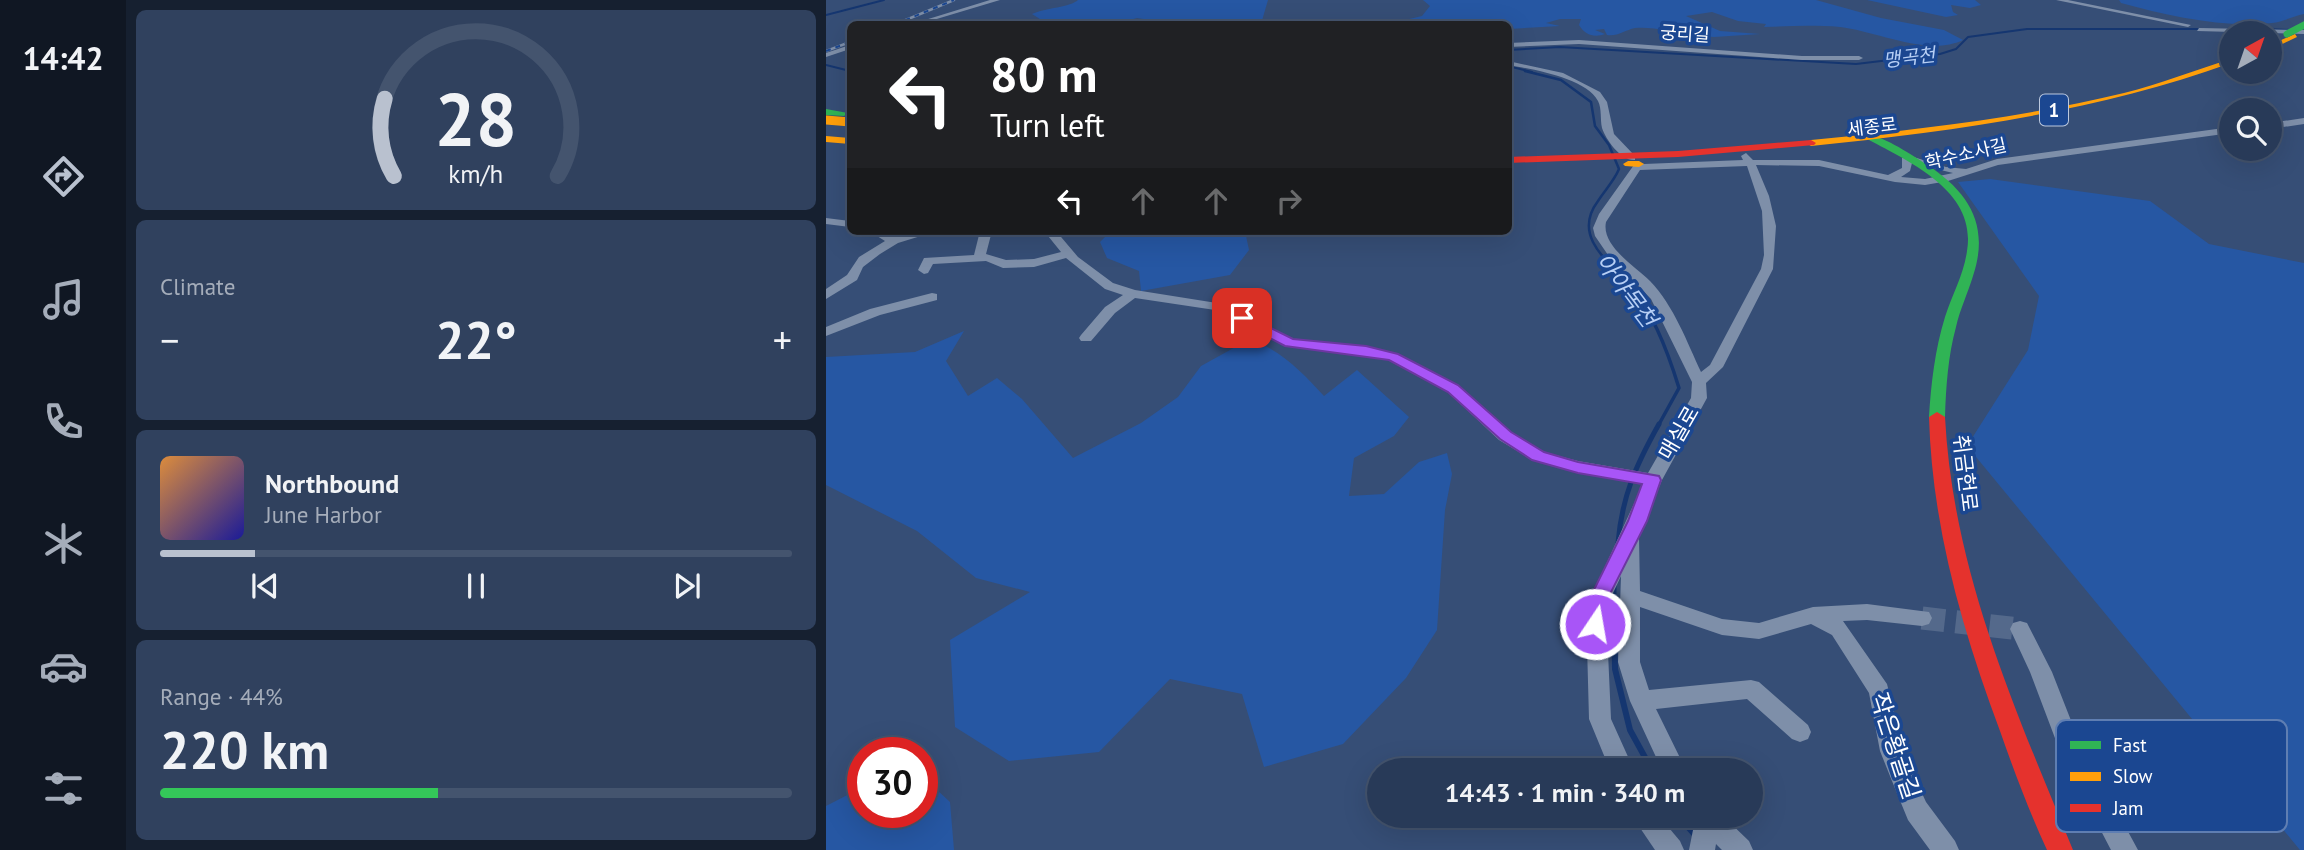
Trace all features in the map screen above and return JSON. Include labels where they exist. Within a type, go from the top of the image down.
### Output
[{"type":"main road","points":[[2282,38],[2300,30]]},
{"type":"main road","points":[[2282,41],[2300,30]]},
{"type":"main road","name":"세종로","points":[[1878,142],[2024,116],[2156,88],[2219,65]]},
{"type":"main road","name":"세종로","points":[[1512,167],[1747,158],[1976,132],[2082,112],[2177,87],[2219,71]]},
{"type":"main road","points":[[826,112],[847,121]]},
{"type":"main road","points":[[826,122],[847,122]]},
{"type":"main road","points":[[826,139],[847,123]]},
{"type":"main road","name":"취금헌로","points":[[1878,142],[1941,180],[1965,207],[1975,236],[1950,324],[1941,368],[1937,419],[1940,478],[1963,588],[1993,686],[2060,850]]},
{"type":"main road","name":"세종로","points":[[1512,160],[1624,162]]},
{"type":"street","points":[[925,21],[997,0]]},
{"type":"street","points":[[2059,0],[2188,25]]},
{"type":"street","points":[[2199,30],[2300,30]]},
{"type":"street","name":"궁리길","points":[[1512,46],[1579,42],[1802,58],[1859,58]]},
{"type":"street","points":[[826,55],[847,48]]},
{"type":"street","points":[[1518,70],[1568,78],[1596,94],[1602,102],[1607,131],[1624,152],[1624,162]]},
{"type":"street","points":[[2282,124],[2304,121]]},
{"type":"street","name":"학수소사길","points":[[1747,158],[1822,164],[1914,182],[1941,180],[1997,162],[2219,132]]},
{"type":"street","points":[[1699,382],[1716,367],[1771,257],[1773,238],[1747,158]]},
{"type":"street","points":[[1888,178],[1902,174],[1907,169],[1907,158],[1945,170],[1971,171]]},
{"type":"street","name":"매실로","points":[[1617,758],[1600,719],[1595,608],[1631,534],[1653,480],[1699,398],[1699,382],[1652,292],[1606,244],[1599,229],[1624,162]]},
{"type":"street","points":[[826,221],[847,224]]},
{"type":"street","points":[[883,235],[894,241]]},
{"type":"street","points":[[826,295],[853,277],[854,269],[862,261],[894,241],[917,235]]},
{"type":"street","points":[[979,258],[985,235]]},
{"type":"street","points":[[1053,235],[1068,254],[1109,286],[1133,294],[1218,307],[1290,343],[1366,351],[1393,357],[1453,389],[1505,436],[1538,456],[1653,480]]},
{"type":"street","points":[[924,270],[928,261],[990,257],[997,258],[1003,264],[1016,264],[1068,254]]},
{"type":"street","points":[[1086,338],[1110,310],[1133,294]]},
{"type":"street","points":[[826,332],[874,312],[932,297]]},
{"type":"street","points":[[1631,534],[1629,662],[1641,701],[1668,758]]},
{"type":"street","points":[[1631,596],[1722,628],[1759,631],[1813,615],[1867,612],[1922,618]]},
{"type":"street","name":"작은황골길","points":[[1813,615],[1839,629],[1880,691],[1892,751],[1904,781],[1917,811],[1946,850]]},
{"type":"street","points":[[2020,629],[2058,720]]},
{"type":"street","points":[[1641,701],[1751,690],[1800,732]]},
{"type":"street","points":[[1654,828],[1671,850]]},
{"type":"street","points":[[1702,850],[1705,828]]},
{"type":"street","points":[[1718,828],[1740,850]]},
{"type":"street","points":[[2115,832],[2125,850]]},
{"type":"shaded area","points":[[1078,0],[1268,0],[1262,21],[1156,21],[1137,18],[1126,21],[1027,21],[1040,19],[1032,14]]},
{"type":"shaded area","points":[[1423,0],[1816,0],[1881,18],[1944,30],[1963,40],[1934,46],[1840,27],[1764,27],[1766,24],[1738,21],[1712,12],[1686,16],[1720,31],[1760,34],[1714,37],[1635,28],[1611,35],[1607,35],[1604,29],[1595,30],[1605,34],[1594,36],[1581,28],[1581,19],[1560,19],[1546,23],[1560,26],[1512,29],[1512,21],[1403,21],[1422,16],[1430,6]]},
{"type":"shaded area","points":[[1867,0],[1975,0],[1981,5],[1970,8],[1951,5],[1953,12],[1958,15],[1946,17]]},
{"type":"shaded area","points":[[2119,0],[2304,0],[2304,14],[2280,21],[2219,22],[2121,3]]},
{"type":"shaded area","points":[[1990,179],[2150,201],[2209,244],[2304,263],[2304,850],[2300,850],[2285,832],[2287,720],[2193,720],[1967,446],[2028,350],[2039,296],[1958,182]]},
{"type":"shaded area","points":[[1107,235],[1246,235],[1249,250],[1230,275],[1141,291],[1139,271],[1107,258],[1100,242]]},
{"type":"shaded area","points":[[964,331],[946,361],[968,396],[997,378],[1022,399],[1073,458],[1141,423],[1178,397],[1201,366],[1250,339],[1282,356],[1324,396],[1357,370],[1409,417],[1394,436],[1354,458],[1349,496],[1384,494],[1419,462],[1447,453],[1452,474],[1445,510],[1437,630],[1406,678],[1343,744],[1264,767],[1242,694],[1170,679],[1099,752],[1009,761],[955,727],[950,640],[1030,592],[976,578],[917,531],[826,485],[826,357],[915,352]]},
{"type":"shaded area","points":[[938,791],[950,802],[954,850],[826,850],[826,806],[847,795],[847,828],[938,828]]},
{"type":"waterway","name":"맹곡천","points":[[826,15],[884,0]]},
{"type":"waterway","name":"맹곡천","points":[[1512,50],[1560,47],[1856,64],[1940,54],[1956,49],[1968,37],[2027,29],[2202,29]]},
{"type":"waterway","name":"맹곡천","points":[[2282,30],[2289,30]]},
{"type":"waterway","name":"맹곡천","points":[[826,65],[847,70]]},
{"type":"waterway","name":"아야목천","points":[[1512,67],[1532,72]]},
{"type":"waterway","name":"아야목천","points":[[1525,71],[1561,80],[1591,102],[1595,126],[1609,145],[1619,169],[1591,213],[1590,234],[1600,253],[1623,277]]},
{"type":"waterway","name":"아야목천","points":[[1623,277],[1642,302],[1657,329],[1679,388],[1658,426]]},
{"type":"waterway","name":"아야목천","points":[[1618,543],[1631,481],[1659,424]]},
{"type":"waterway","name":"아야목천","points":[[1614,586],[1614,611]]},
{"type":"waterway","name":"아야목천","points":[[1614,611],[1615,669],[1630,730],[1645,758]]},
{"type":"waterway","name":"아야목천","points":[[1689,828],[1696,836]]},
{"type":"tunnel","points":[[1922,618],[2020,629]]},
{"type":"railway","points":[[903,21],[954,0]]},
{"type":"railway","points":[[826,51],[847,43]]},
{"type":"traffic: fast","points":[[2287,34],[2304,25]]},
{"type":"traffic: fast","points":[[826,112],[844,113]]},
{"type":"traffic: fast","points":[[1872,138],[1916,162],[1944,182],[1966,208],[1972,223],[1974,249],[1947,337],[1939,382],[1937,417]]},
{"type":"traffic: slow","points":[[2282,42],[2295,36]]},
{"type":"traffic: slow","points":[[1811,143],[1971,125],[2077,106],[2129,94],[2219,65]]},
{"type":"traffic: slow","points":[[826,120],[847,122]]},
{"type":"traffic: slow","points":[[826,139],[847,141]]},
{"type":"traffic: slow","points":[[1628,164],[1639,164]]},
{"type":"traffic: jam","points":[[1512,160],[1678,154],[1811,143]]},
{"type":"traffic: jam","points":[[1937,417],[1944,501],[1963,587],[2004,713],[2060,850]]},
{"type":"route","points":[[1242,318],[1290,343],[1366,351],[1393,357],[1453,389],[1505,436],[1538,456],[1578,467],[1653,480],[1637,521],[1600,594],[1595,608],[1595,624]]}]
